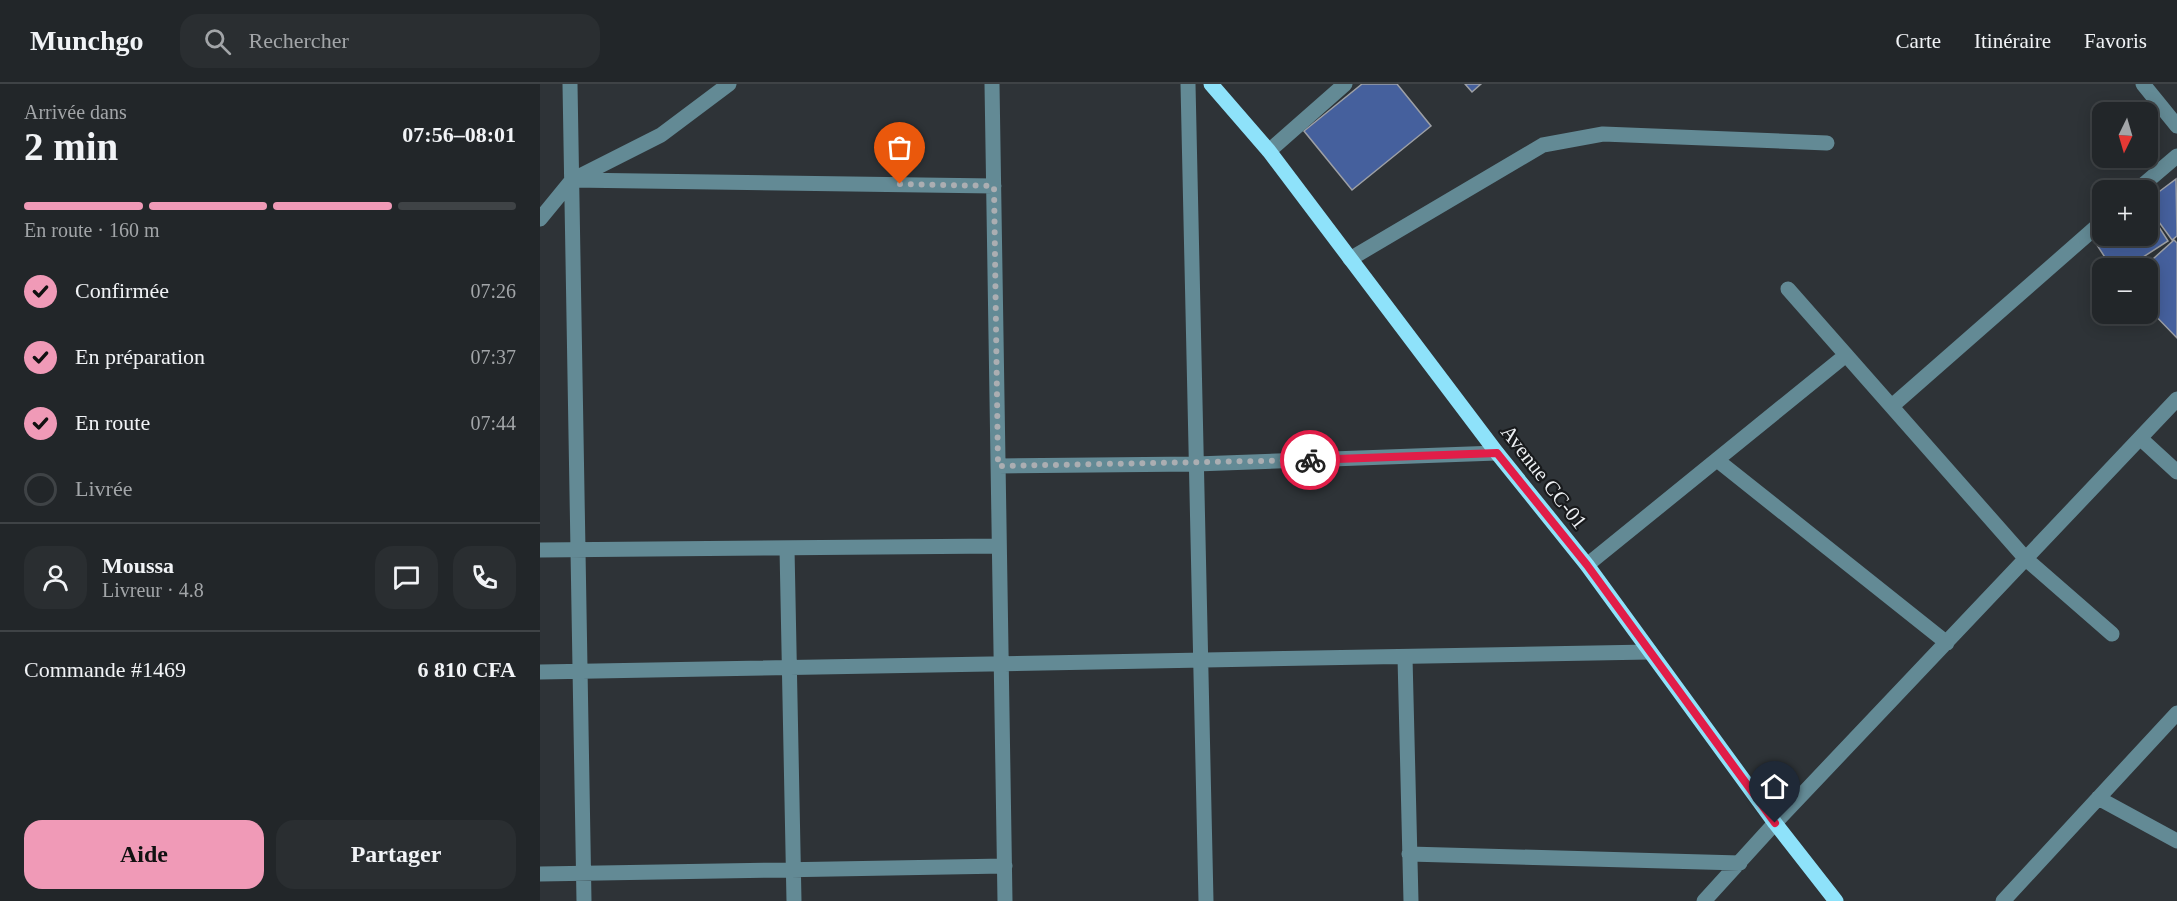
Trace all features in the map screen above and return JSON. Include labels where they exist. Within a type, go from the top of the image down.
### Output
[{"type":"main road","name":"Avenue CC-01","points":[[1211,84],[1269,151],[1497,453],[1587,565],[1775,823],[1836,901]]},
{"type":"street","points":[[570,84],[584,901]]},
{"type":"street","points":[[540,219],[572,180],[661,135],[729,84]]},
{"type":"street","points":[[992,84],[1005,901]]},
{"type":"street","points":[[1188,84],[1206,901]]},
{"type":"street","points":[[1269,151],[1345,84]]},
{"type":"street","points":[[2143,84],[2177,126]]},
{"type":"street","points":[[1350,259],[1543,145],[1602,134],[1827,143]]},
{"type":"street","points":[[2149,180],[2177,156]]},
{"type":"street","points":[[572,180],[994,186]]},
{"type":"street","points":[[1892,406],[2092,231]]},
{"type":"street","points":[[1788,289],[2026,559],[2112,634]]},
{"type":"street","points":[[1587,565],[1846,355]]},
{"type":"street","points":[[1704,901],[1775,823],[2177,399]]},
{"type":"street","points":[[2140,438],[2177,472]]},
{"type":"street","points":[[998,466],[1196,464],[1497,453]]},
{"type":"street","points":[[1717,460],[1947,643]]},
{"type":"street","points":[[540,550],[999,546]]},
{"type":"street","points":[[787,548],[794,901]]},
{"type":"street","points":[[540,672],[1650,652]]},
{"type":"street","points":[[1405,657],[1411,901]]},
{"type":"street","points":[[2003,901],[2177,713]]},
{"type":"street","points":[[2098,798],[2177,841]]},
{"type":"street","points":[[1409,854],[1740,863]]},
{"type":"street","points":[[540,874],[1005,866]]},
{"type":"building","points":[[1362,84],[1397,84],[1431,126],[1352,190],[1304,131]]},
{"type":"building","points":[[1465,84],[1481,84],[1472,92]]},
{"type":"building","points":[[2176,179],[2177,236],[2172,240],[2158,221],[2158,192]]},
{"type":"building","points":[[2158,226],[2168,241],[2142,258],[2105,258],[2098,246],[2158,246]]},
{"type":"building","points":[[2174,240],[2177,243],[2177,338],[2158,318],[2158,258],[2154,258]]},
{"type":"way so far","points":[[900,184],[994,186],[998,466],[1196,464],[1310,460]]},
{"type":"route","points":[[1310,460],[1497,453],[1587,565],[1775,823]]}]
